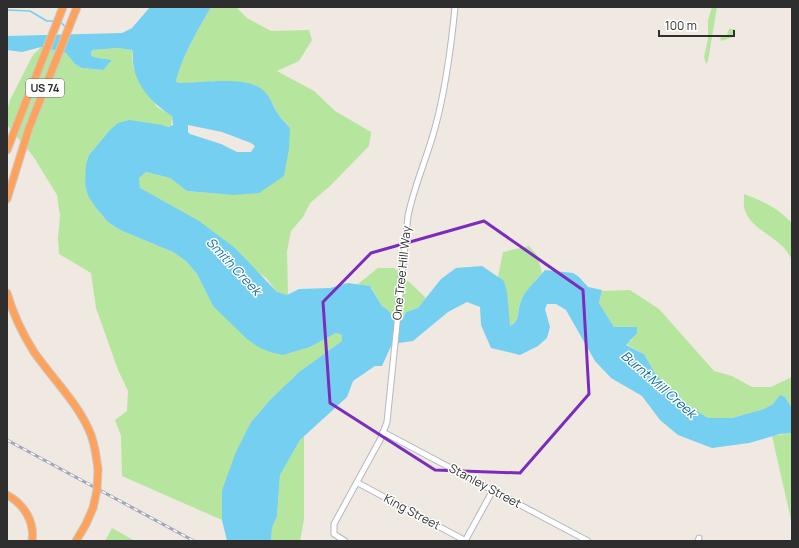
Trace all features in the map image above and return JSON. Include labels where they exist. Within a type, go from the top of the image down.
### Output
[{"type":"highway","name":"US 74","points":[[7,150],[63,7]]},
{"type":"highway","name":"US 74","points":[[7,199],[29,128],[77,7]]},
{"type":"highway","points":[[7,293],[22,332],[82,415],[90,431],[96,450],[98,469],[97,490],[86,524],[76,541]]},
{"type":"highway","points":[[7,495],[16,501],[26,513],[33,529],[32,541]]},
{"type":"street","name":"One Tree Hill Way","points":[[345,541],[336,536],[333,531],[334,524],[358,483],[383,432],[388,414],[404,254],[411,201],[434,133],[444,91],[449,66],[455,7]]},
{"type":"street","name":"Stanley Street","points":[[383,432],[585,540]]},
{"type":"street","name":"King Street","points":[[358,483],[466,541]]},
{"type":"street","points":[[466,541],[493,490]]},
{"type":"highlighted area","points":[[484,221],[583,290],[589,394],[520,473],[435,470],[330,403],[323,302],[371,253]]},
{"type":"green space","points":[[211,7],[236,7],[247,18],[271,31],[309,30],[312,40],[299,61],[277,71],[314,91],[335,111],[371,132],[369,146],[330,186],[310,203],[303,217],[291,231],[287,251],[287,296],[277,292],[266,278],[140,188],[139,178],[146,172],[170,178],[187,191],[233,195],[290,128],[277,113],[273,104],[213,81],[199,84],[178,83],[176,81],[186,52]]},
{"type":"green space","points":[[712,7],[717,7],[708,61],[706,64],[704,57],[708,39],[708,20]]},
{"type":"green space","points":[[729,29],[735,29],[733,37],[721,41],[720,36],[727,35]]},
{"type":"green space","points":[[41,47],[66,53],[75,64],[82,68],[102,70],[112,60],[93,57],[91,55],[92,50],[118,48],[132,50],[133,67],[157,107],[172,116],[171,127],[162,125],[109,131],[89,155],[85,184],[88,196],[108,222],[120,230],[173,252],[186,261],[197,274],[213,306],[283,355],[310,347],[336,333],[342,335],[342,341],[299,372],[270,400],[251,422],[222,490],[222,520],[122,476],[121,436],[115,420],[127,411],[128,391],[118,370],[96,308],[91,273],[59,254],[58,238],[60,216],[57,195],[33,156],[7,125],[7,111],[10,100],[33,55]]},
{"type":"green space","points":[[744,194],[758,199],[770,206],[792,223],[792,261],[782,246],[750,220],[744,209]]},
{"type":"green space","points":[[529,246],[537,255],[542,273],[523,297],[516,321],[510,326],[498,277],[503,252]]},
{"type":"green space","points":[[378,268],[394,268],[426,298],[418,308],[406,312],[403,319],[398,323],[388,310],[382,306],[372,288],[358,284]]},
{"type":"green space","points":[[630,290],[659,309],[714,371],[732,376],[752,387],[771,387],[792,377],[792,408],[785,397],[764,409],[732,418],[708,418],[689,406],[656,375],[644,354],[626,344],[633,339],[614,327],[599,303],[602,291]]},
{"type":"green space","points":[[792,433],[792,524],[772,436]]},
{"type":"green space","points":[[304,436],[304,520],[300,541],[271,541],[272,528],[277,516],[280,475],[300,440]]},
{"type":"green space","points":[[112,528],[135,541],[105,541]]},
{"type":"water","points":[[150,7],[211,7],[186,52],[176,81],[178,83],[188,83],[224,81],[247,83],[257,86],[267,94],[279,116],[290,128],[289,149],[284,176],[259,193],[233,195],[187,191],[170,178],[146,172],[139,178],[140,188],[199,221],[235,248],[277,292],[287,295],[299,289],[330,288],[348,283],[370,286],[382,306],[388,310],[398,322],[403,319],[406,312],[418,308],[441,279],[456,268],[482,266],[504,281],[507,292],[510,326],[517,319],[520,304],[524,295],[545,270],[573,273],[588,287],[602,290],[599,303],[614,327],[637,327],[637,333],[626,345],[644,354],[656,375],[689,406],[708,418],[732,418],[764,409],[773,404],[780,395],[785,397],[792,408],[792,433],[780,434],[749,443],[712,448],[678,435],[660,420],[642,396],[611,378],[595,361],[566,310],[556,304],[547,304],[545,309],[550,327],[547,338],[538,346],[520,355],[491,348],[481,325],[480,307],[467,302],[448,312],[413,341],[392,344],[382,366],[375,366],[353,381],[347,397],[300,440],[280,475],[277,516],[272,528],[271,541],[227,541],[222,520],[222,490],[236,452],[251,422],[270,400],[299,372],[342,341],[342,335],[336,333],[310,347],[283,355],[258,347],[247,339],[213,306],[197,274],[186,261],[173,252],[120,230],[108,222],[96,208],[88,196],[85,184],[86,165],[89,155],[109,131],[118,123],[129,120],[169,127],[173,125],[172,116],[159,107],[143,90],[133,66],[132,50],[118,48],[92,50],[91,55],[93,57],[112,60],[103,70],[82,68],[75,64],[66,53],[41,47],[22,52],[7,50],[7,36],[122,33],[132,28]],"holes":[[[188,125],[222,132],[251,143],[255,146],[251,152],[237,152],[221,144],[190,134],[188,132]]]},
{"type":"waterway","points":[[7,10],[30,11],[47,21],[54,21]]},
{"type":"waterway","points":[[60,21],[66,28]]},
{"type":"railway","points":[[7,440],[194,541]]},
{"type":"water label","name":"Smith Creek","points":[[234,266]]},
{"type":"water label","name":"Burnt Mill Creek","points":[[659,384]]}]
